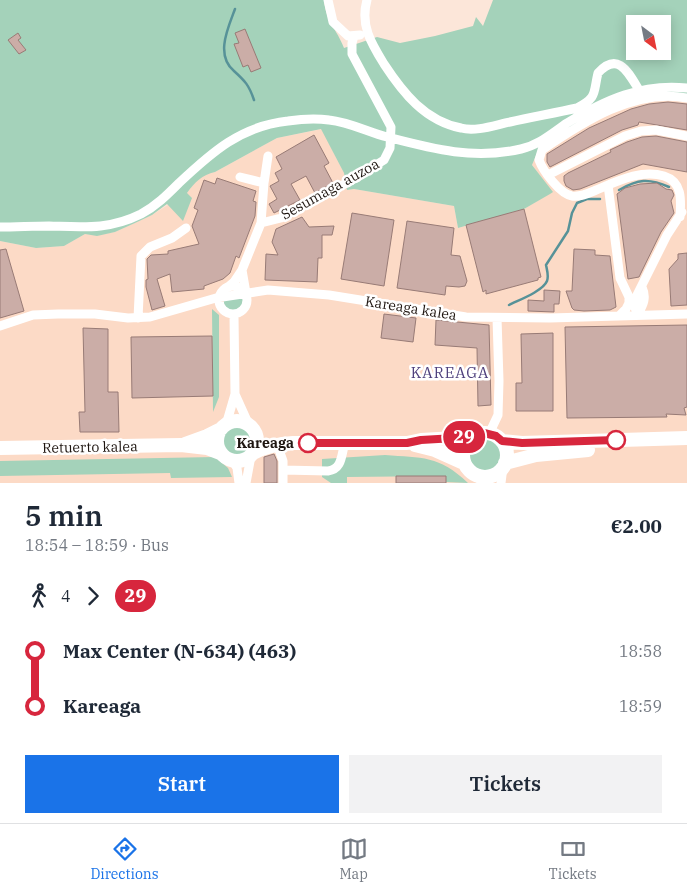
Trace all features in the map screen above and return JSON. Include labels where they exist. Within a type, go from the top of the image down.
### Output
[{"type":"main road","points":[[293,443],[260,435],[238,421],[223,427],[217,441],[220,453],[233,461],[244,460],[264,448],[277,444],[407,443],[489,434],[496,436],[506,448],[504,465]]},
{"type":"main road","name":"Retuerto kalea","points":[[181,445],[208,436],[223,427]]},
{"type":"main road","points":[[251,428],[257,442],[252,454]]},
{"type":"main road","points":[[464,463],[464,449],[472,437]]},
{"type":"main road","points":[[502,441],[522,443],[687,438]]},
{"type":"main road","points":[[407,443],[435,450],[464,463],[480,480],[492,476],[504,465],[536,455],[576,451],[687,448]]},
{"type":"main road","name":"Retuerto kalea","points":[[0,448],[181,445],[207,448],[220,453]]},
{"type":"street","points":[[328,0],[328,8],[333,22],[348,36],[367,33]]},
{"type":"street","points":[[367,0],[364,11],[367,33],[375,49],[404,93],[422,110],[442,123],[462,129],[480,128],[591,105],[654,87],[687,88]]},
{"type":"street","name":"Sesumaga auzoa","points":[[261,223],[281,218],[352,180],[384,160],[390,148],[391,127],[352,54],[354,36]]},
{"type":"street","points":[[0,227],[98,228],[117,224],[141,214],[155,205],[204,160],[236,136],[257,128],[286,121],[331,120],[386,137],[471,155],[522,149],[540,142],[591,105],[598,73],[608,64],[616,63],[624,67],[639,90]]},
{"type":"street","points":[[687,98],[675,96],[641,99],[606,111],[542,150],[539,160],[542,168],[564,193],[573,196],[585,194],[638,174],[654,174],[666,177],[687,190]]},
{"type":"street","points":[[548,175],[625,136],[641,131],[656,130],[687,136]]},
{"type":"street","points":[[242,270],[248,303],[246,308],[239,314],[234,315],[224,311],[219,303],[219,298],[223,290],[234,282],[242,270],[261,223],[268,156]]},
{"type":"street","points":[[240,177],[264,183]]},
{"type":"street","points":[[677,185],[682,198],[683,215]]},
{"type":"street","points":[[608,186],[620,278],[627,291],[630,303],[620,315]]},
{"type":"street","points":[[627,291],[642,287],[667,235],[683,215],[687,204]]},
{"type":"street","points":[[138,318],[141,256],[150,247],[172,238],[186,228]]},
{"type":"street","points":[[228,287],[238,287],[246,293]]},
{"type":"street","points":[[638,314],[644,304],[645,294],[642,287]]},
{"type":"street","name":"Kareaga kalea","points":[[0,326],[34,316],[58,314],[150,317],[192,304],[268,290],[329,295],[466,317],[550,318],[687,314]]},
{"type":"street","points":[[223,427],[235,394],[234,315]]},
{"type":"street","points":[[489,434],[498,415],[497,318]]},
{"type":"street","points":[[235,394],[251,428]]},
{"type":"street","points":[[283,470],[333,470],[339,465],[345,443]]},
{"type":"street","points":[[277,444],[283,461],[283,483]]},
{"type":"street","points":[[246,483],[252,454]]},
{"type":"street","points":[[233,461],[237,468],[239,483]]},
{"type":"street","points":[[501,483],[504,465]]},
{"type":"shaded area","points":[[643,94],[687,94],[687,483],[0,483],[0,241],[36,248],[64,246],[85,234],[97,235],[115,232],[152,215],[187,193],[195,182],[205,174],[215,172],[277,138],[322,129],[344,173],[347,190],[354,189],[454,206],[458,228],[524,209],[552,192],[532,165],[540,146],[604,108]]},
{"type":"green space","points":[[0,0],[324,0],[329,20],[344,48],[377,37],[400,43],[435,36],[473,26],[476,17],[483,26],[493,0],[687,0],[687,94],[643,94],[604,108],[540,146],[532,165],[553,192],[524,209],[458,228],[454,206],[354,189],[347,190],[344,173],[321,129],[277,138],[203,177],[187,193],[192,198],[183,221],[167,204],[152,215],[115,232],[97,236],[85,234],[64,246],[36,248],[0,241]]},
{"type":"green space","points":[[243,295],[243,302],[238,309],[230,310],[224,305],[224,300]]},
{"type":"green space","points":[[212,309],[219,315],[219,397],[213,412]]},
{"type":"green space","points":[[237,427],[248,431],[252,442],[248,453],[237,457],[226,453],[222,442],[226,431]]},
{"type":"green space","points":[[485,438],[497,443],[502,455],[497,467],[485,472],[473,467],[468,455],[473,443]]},
{"type":"green space","points":[[385,455],[420,458],[439,463],[448,467],[468,483],[446,482],[446,476],[347,477],[347,483],[331,483],[322,477],[322,459]]},
{"type":"green space","points":[[215,457],[228,468],[232,477],[171,478],[170,473],[0,476],[0,461]]},
{"type":"building","points":[[245,29],[261,68],[251,72],[248,65],[243,67],[234,44],[239,43],[235,33]]},
{"type":"building","points":[[18,33],[21,38],[18,40],[26,50],[19,54],[8,40]]},
{"type":"building","points":[[668,102],[687,104],[687,130],[639,122],[638,125],[622,130],[550,167],[547,162],[547,154],[589,128],[631,109],[649,104]]},
{"type":"building","points":[[314,135],[329,163],[324,166],[333,183],[315,193],[306,176],[291,184],[300,200],[274,213],[269,204],[277,199],[270,186],[279,181],[275,173],[282,169],[276,157]]},
{"type":"building","points":[[656,136],[687,142],[687,172],[643,164],[580,189],[573,190],[566,186],[564,176],[568,173],[627,142],[642,137]]},
{"type":"building","points":[[217,178],[256,191],[253,201],[256,202],[255,216],[239,258],[236,256],[230,273],[223,279],[204,286],[204,289],[172,292],[170,274],[157,279],[165,306],[152,310],[146,287],[146,280],[148,279],[147,259],[151,255],[168,254],[168,251],[199,244],[192,226],[198,210],[194,208],[204,180],[215,184]]},
{"type":"building","points":[[657,183],[666,189],[672,190],[674,195],[671,201],[674,213],[661,232],[639,277],[628,279],[617,194],[625,188],[640,184]]},
{"type":"building","points":[[524,209],[541,277],[538,280],[486,294],[486,290],[483,292],[466,225]]},
{"type":"building","points":[[352,213],[394,220],[384,286],[341,279]]},
{"type":"building","points":[[302,217],[309,227],[334,226],[332,235],[322,235],[322,258],[318,258],[317,282],[265,280],[266,254],[278,255],[272,242],[276,229]]},
{"type":"building","points":[[407,221],[454,228],[451,255],[460,256],[467,281],[465,286],[446,286],[445,295],[397,288]]},
{"type":"building","points":[[6,249],[24,311],[0,318],[0,250]]},
{"type":"building","points":[[574,249],[595,250],[595,255],[610,256],[616,307],[610,310],[584,311],[572,308],[566,291],[572,291]]},
{"type":"building","points":[[687,253],[687,305],[671,306],[669,269],[678,259],[678,254]]},
{"type":"building","points":[[544,290],[560,291],[559,304],[554,304],[554,312],[528,311],[528,300],[544,301]]},
{"type":"building","points":[[384,314],[416,318],[413,342],[381,338]]},
{"type":"building","points":[[436,320],[489,325],[491,405],[478,406],[477,348],[435,345]]},
{"type":"building","points":[[687,325],[687,407],[684,408],[686,415],[666,414],[667,417],[567,418],[565,327]]},
{"type":"building","points":[[83,328],[108,329],[108,392],[118,392],[119,432],[80,432],[79,412],[85,412]]},
{"type":"building","points":[[553,333],[553,411],[516,411],[516,383],[522,383],[521,334]]},
{"type":"building","points":[[212,336],[213,396],[132,398],[131,337]]},
{"type":"building","points":[[274,454],[277,461],[277,483],[264,483],[264,457]]},
{"type":"building","points":[[396,476],[446,476],[446,483],[396,483]]},
{"type":"waterway","points":[[235,9],[225,41],[225,57],[228,65],[246,84],[254,100]]},
{"type":"waterway","points":[[619,190],[644,181],[655,182],[669,187]]},
{"type":"waterway","points":[[509,305],[545,285],[548,277],[546,265],[568,231],[572,213],[577,203],[587,199],[600,199]]},
{"type":"bus line","name":"29","points":[[308,443],[407,443],[421,440],[472,437],[484,433],[496,436],[502,441],[522,443],[616,440]]},
{"type":"place","name":"Kareaga","points":[[308,443]]},
{"type":"district","name":"KAREAGA","points":[[450,373]]}]
